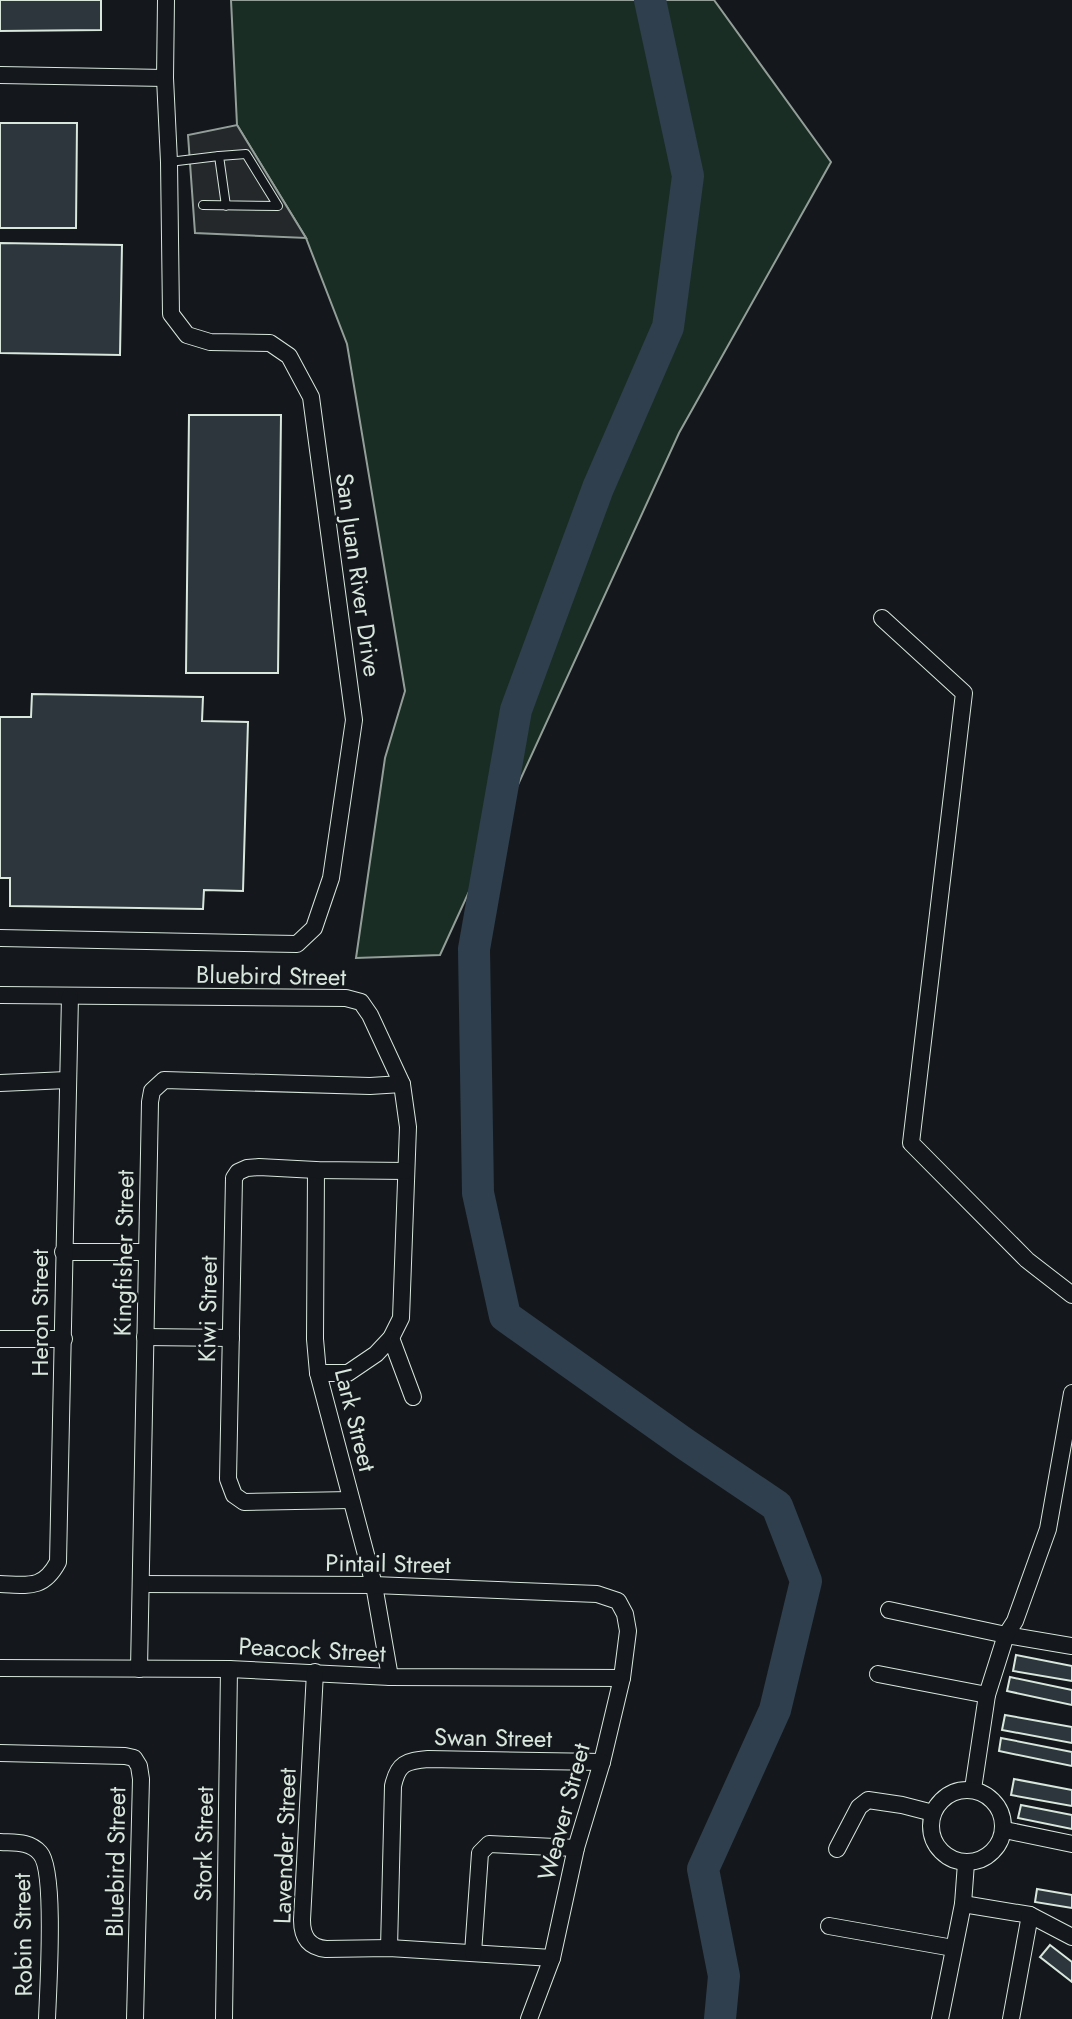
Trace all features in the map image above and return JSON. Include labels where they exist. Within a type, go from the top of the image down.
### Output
[{"type":"street","name":"San Juan River Drive","points":[[0,938],[296,944],[314,928],[331,878],[354,720],[311,397],[289,356],[270,343],[210,342],[187,335],[171,314],[165,78],[166,0]]},
{"type":"street","points":[[0,75],[165,78]]},
{"type":"street","points":[[882,618],[964,692],[911,1143],[1027,1260],[1072,1295]]},
{"type":"street","name":"Bluebird Street","points":[[0,995],[346,998],[361,1002],[370,1015],[402,1084],[408,1127],[401,1318],[391,1338]]},
{"type":"street","name":"Heron Street","points":[[0,1584],[40,1583],[50,1576],[58,1562],[69,996]]},
{"type":"street","points":[[0,1083],[67,1080]]},
{"type":"street","name":"Kingfisher Street","points":[[139,1669],[152,1091],[164,1080],[370,1086],[402,1084]]},
{"type":"street","name":"Kiwi Street","points":[[351,1500],[244,1503],[234,1495],[228,1479],[234,1178],[238,1172],[247,1168],[406,1171]]},
{"type":"street","name":"Lark Street","points":[[316,1170],[315,1339],[318,1373],[373,1585],[390,1677]]},
{"type":"street","points":[[63,1252],[147,1252]]},
{"type":"street","points":[[145,1337],[231,1338]]},
{"type":"street","points":[[318,1373],[348,1373],[376,1354],[391,1338],[413,1397]]},
{"type":"street","points":[[0,1339],[64,1339]]},
{"type":"street","points":[[973,1789],[987,1695],[1006,1635],[1015,1621],[1048,1529],[1072,1394]]},
{"type":"street","name":"Pintail Street","points":[[141,1584],[373,1585],[597,1594],[618,1601],[625,1614]]},
{"type":"street","points":[[889,1610],[1072,1646]]},
{"type":"street","name":"Weaver Street","points":[[529,2019],[552,1958],[576,1848],[602,1762],[622,1678],[628,1631],[625,1614]]},
{"type":"street","name":"Peacock Street","points":[[0,1668],[229,1669],[390,1677],[622,1678]]},
{"type":"street","name":"Stork Street","points":[[225,2019],[229,1669]]},
{"type":"street","name":"Lavender Street","points":[[315,1672],[302,1930],[306,1939],[316,1948],[388,1948],[552,1958]]},
{"type":"street","points":[[878,1674],[987,1695]]},
{"type":"street","name":"Bluebird Street","points":[[0,1753],[125,1756],[134,1758],[139,1766],[141,1779],[135,2019]]},
{"type":"street","name":"Swan Street","points":[[388,1948],[393,1786],[396,1773],[402,1765],[428,1759],[602,1762]]},
{"type":"street","points":[[973,1789],[990,1796],[1002,1811],[1004,1830],[992,1854],[966,1863],[950,1858],[937,1847],[931,1830],[933,1813],[942,1800],[956,1791],[973,1789]]},
{"type":"street","points":[[837,1850],[859,1807],[868,1800],[933,1813]]},
{"type":"street","points":[[1004,1830],[1072,1844]]},
{"type":"street","name":"Robin Street","points":[[0,1842],[26,1843],[42,1854],[49,1882],[47,2019]]},
{"type":"street","points":[[473,1953],[480,1853],[489,1844],[576,1848]]},
{"type":"street","points":[[940,2019],[963,1904],[966,1863]]},
{"type":"street","points":[[963,1904],[1030,1915],[1072,1937]]},
{"type":"street","points":[[1011,2019],[1030,1915]]},
{"type":"street","points":[[829,1926],[953,1948]]},
{"type":"lane","points":[[169,162],[246,154],[278,206],[203,205]]},
{"type":"lane","points":[[219,156],[226,206]]},
{"type":"green space","points":[[231,0],[714,0],[831,162],[679,433],[440,955],[356,958],[385,758],[405,691],[347,344],[306,238],[237,125]]},
{"type":"shaded area","points":[[237,125],[306,238],[195,233],[188,135]]},
{"type":"building","points":[[0,0],[101,0],[101,30],[0,31]]},
{"type":"building","points":[[0,123],[77,123],[76,228],[0,228]]},
{"type":"building","points":[[0,243],[122,245],[120,355],[0,353]]},
{"type":"building","points":[[189,415],[281,415],[278,673],[186,673]]},
{"type":"building","points":[[32,694],[203,697],[202,721],[248,722],[243,891],[204,890],[203,909],[10,906],[10,878],[0,878],[0,717],[31,717]]},
{"type":"building","points":[[1016,1655],[1072,1666],[1072,1681],[1013,1671]]},
{"type":"building","points":[[1010,1677],[1072,1690],[1072,1705],[1007,1691]]},
{"type":"building","points":[[1005,1715],[1072,1727],[1072,1743],[1002,1730]]},
{"type":"building","points":[[1001,1738],[1072,1752],[1072,1766],[999,1751]]},
{"type":"building","points":[[1014,1779],[1072,1790],[1072,1806],[1011,1795]]},
{"type":"building","points":[[1021,1805],[1072,1815],[1072,1829],[1018,1818]]},
{"type":"building","points":[[1037,1889],[1072,1895],[1072,1908],[1035,1902]]},
{"type":"building","points":[[1050,1945],[1072,1962],[1072,1982],[1040,1957]]},
{"type":"waterway","points":[[650,0],[688,176],[668,327],[598,488],[516,710],[474,949],[478,1193],[505,1316],[777,1506],[806,1581],[775,1710],[703,1869],[724,1976],[720,2019]]}]
